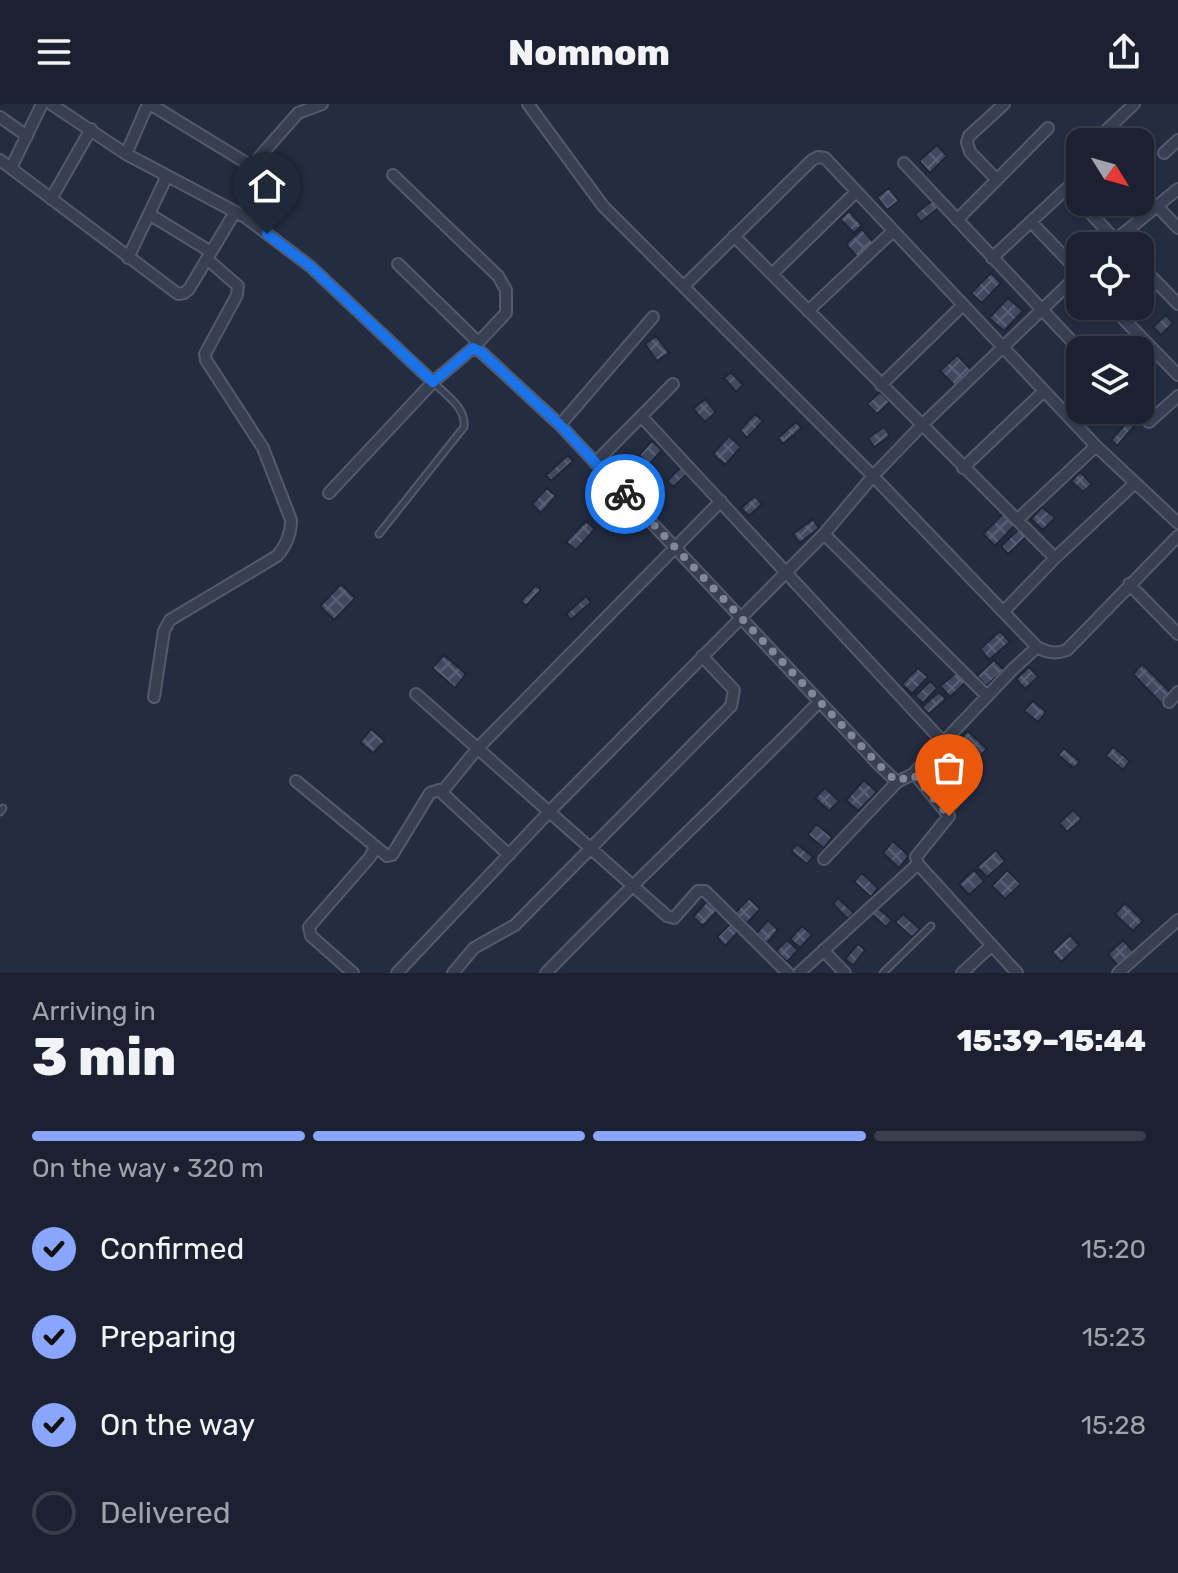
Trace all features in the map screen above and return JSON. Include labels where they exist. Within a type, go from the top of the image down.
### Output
[{"type":"street","points":[[11,168],[42,104]]},
{"type":"street","points":[[51,104],[126,154],[240,214],[311,267],[433,382]]},
{"type":"street","points":[[126,154],[149,104],[253,167]]},
{"type":"street","points":[[0,160],[128,258],[178,294],[184,293],[240,214],[255,201],[257,191],[253,167],[258,158],[303,107],[322,104]]},
{"type":"street","points":[[528,104],[603,206],[873,476],[1037,647],[1046,652],[1067,650],[1129,584],[1176,543]]},
{"type":"street","points":[[997,180],[970,152],[967,142],[969,136],[1004,104]]},
{"type":"street","points":[[1109,128],[1134,104]]},
{"type":"street","points":[[0,117],[27,136]]},
{"type":"street","points":[[957,220],[1048,128]]},
{"type":"street","points":[[51,199],[91,129]]},
{"type":"street","points":[[1164,153],[1178,140]]},
{"type":"street","points":[[684,286],[812,160],[825,158],[1096,446],[1178,523]]},
{"type":"street","points":[[904,163],[1067,336]]},
{"type":"street","points":[[329,493],[433,382],[476,345],[506,313],[508,303],[503,283],[393,175]]},
{"type":"street","points":[[128,258],[167,176]]},
{"type":"street","points":[[992,258],[1067,188],[1105,232]]},
{"type":"street","points":[[1129,232],[1178,189]]},
{"type":"street","points":[[772,274],[856,192]]},
{"type":"street","points":[[1158,207],[1178,228]]},
{"type":"street","points":[[149,214],[209,256],[235,282],[238,290],[205,354],[206,360],[263,448],[291,520],[291,529],[277,556],[170,620],[164,631],[154,697]]},
{"type":"street","points":[[1031,222],[1066,258]]},
{"type":"street","points":[[808,311],[892,232]]},
{"type":"street","points":[[734,236],[1055,558]]},
{"type":"street","points":[[398,264],[476,345],[560,425],[897,782]]},
{"type":"street","points":[[1154,279],[1178,304]]},
{"type":"street","points":[[397,973],[549,812],[824,534],[921,426],[1066,287]]},
{"type":"street","points":[[881,385],[963,305]]},
{"type":"street","points":[[560,425],[653,317]]},
{"type":"street","points":[[1125,320],[1178,375]]},
{"type":"street","points":[[595,463],[673,384]]},
{"type":"street","points":[[963,468],[1044,391]]},
{"type":"street","points":[[1154,418],[1178,396]]},
{"type":"street","points":[[641,416],[943,742]]},
{"type":"street","points":[[1017,520],[1096,446]]},
{"type":"street","points":[[1004,611],[1134,484]]},
{"type":"street","points":[[442,792],[477,749],[721,501]]},
{"type":"street","points":[[824,534],[987,696]]},
{"type":"street","points":[[1129,584],[1178,634]]},
{"type":"street","points":[[824,859],[897,782],[913,774],[1037,647]]},
{"type":"street","points":[[453,973],[474,948],[515,925],[731,706],[734,690],[702,656]]},
{"type":"street","points":[[1169,702],[1178,692]]},
{"type":"street","points":[[416,694],[671,918],[677,916],[698,891],[705,891],[788,973]]},
{"type":"street","points":[[546,973],[631,885],[749,774],[819,702]]},
{"type":"street","points":[[913,774],[949,816],[916,857],[918,864],[1017,973]]},
{"type":"street","points":[[296,781],[387,856],[392,855],[433,790],[442,792],[509,855]]},
{"type":"street","points":[[353,973],[311,936],[309,927],[375,848]]},
{"type":"street","points":[[799,973],[918,864]]},
{"type":"street","points":[[1118,973],[1178,920]]},
{"type":"street","points":[[962,973],[991,946]]},
{"type":"street","points":[[823,950],[845,973]]},
{"type":"lane","points":[[379,534],[464,427],[462,411],[433,382]]},
{"type":"lane","points":[[883,973],[931,926]]},
{"type":"building","points":[[937,145],[947,156],[930,173],[919,161]]},
{"type":"building","points":[[889,188],[899,201],[887,210],[877,197]]},
{"type":"building","points":[[932,201],[938,208],[921,222],[915,214]]},
{"type":"building","points":[[849,211],[862,225],[854,233],[840,219]]},
{"type":"building","points":[[862,229],[875,244],[858,258],[846,244]]},
{"type":"building","points":[[991,273],[1001,283],[982,303],[971,293]]},
{"type":"building","points":[[1008,298],[1023,311],[1004,331],[989,318]]},
{"type":"building","points":[[1166,315],[1173,323],[1161,335],[1153,327]]},
{"type":"building","points":[[656,336],[669,353],[657,361],[645,344]]},
{"type":"building","points":[[957,355],[973,372],[957,388],[940,371]]},
{"type":"building","points":[[731,372],[743,385],[736,392],[724,378]]},
{"type":"building","points":[[880,392],[890,402],[877,414],[867,404]]},
{"type":"building","points":[[705,399],[716,412],[705,422],[693,409]]},
{"type":"building","points":[[755,414],[763,421],[747,438],[740,430]]},
{"type":"building","points":[[796,422],[802,428],[783,444],[778,438]]},
{"type":"building","points":[[1125,424],[1136,424],[1117,446],[1111,440]]},
{"type":"building","points":[[884,427],[890,436],[874,447],[868,438]]},
{"type":"building","points":[[729,436],[741,447],[725,465],[713,454]]},
{"type":"building","points":[[652,441],[662,450],[649,464],[639,455]]},
{"type":"building","points":[[568,455],[573,461],[551,481],[546,475]]},
{"type":"building","points":[[681,467],[687,474],[673,487],[667,481]]},
{"type":"building","points":[[1080,472],[1092,484],[1083,492],[1071,481]]},
{"type":"building","points":[[547,488],[556,496],[541,513],[532,504]]},
{"type":"building","points":[[755,496],[762,504],[749,516],[741,508]]},
{"type":"building","points":[[1042,507],[1055,518],[1043,530],[1031,519]]},
{"type":"building","points":[[1003,514],[1015,525],[995,546],[983,534]]},
{"type":"building","points":[[813,519],[819,528],[800,543],[793,534]]},
{"type":"building","points":[[586,521],[595,529],[576,550],[566,542]]},
{"type":"building","points":[[1019,529],[1026,537],[1008,554],[1001,546]]},
{"type":"building","points":[[341,584],[355,598],[334,620],[320,606]]},
{"type":"building","points":[[536,585],[541,590],[526,606],[521,601]]},
{"type":"building","points":[[586,596],[591,602],[571,620],[566,614]]},
{"type":"building","points":[[1000,631],[1010,642],[989,660],[980,649]]},
{"type":"building","points":[[444,655],[466,674],[455,688],[432,668]]},
{"type":"building","points":[[994,660],[1004,670],[986,686],[977,676]]},
{"type":"building","points":[[1142,664],[1171,693],[1161,703],[1133,674]]},
{"type":"building","points":[[1029,667],[1038,677],[1025,689],[1016,679]]},
{"type":"building","points":[[918,668],[928,677],[912,694],[902,684]]},
{"type":"building","points":[[957,672],[966,682],[950,697],[940,686]]},
{"type":"building","points":[[930,681],[937,688],[923,703],[915,696]]},
{"type":"building","points":[[939,692],[946,699],[929,714],[922,707]]},
{"type":"building","points":[[1033,701],[1046,712],[1038,722],[1024,711]]},
{"type":"building","points":[[371,729],[385,741],[373,753],[360,742]]},
{"type":"building","points":[[968,731],[987,749],[976,760],[957,742]]},
{"type":"building","points":[[1113,747],[1130,761],[1123,770],[1106,756]]},
{"type":"building","points":[[1064,748],[1080,762],[1074,768],[1058,755]]},
{"type":"building","points":[[864,780],[877,792],[858,811],[846,800]]},
{"type":"building","points":[[825,788],[839,801],[829,811],[815,798]]},
{"type":"building","points":[[1073,810],[1082,819],[1067,832],[1059,823]]},
{"type":"building","points":[[816,824],[832,837],[824,848],[808,835]]},
{"type":"building","points":[[893,841],[909,856],[899,868],[883,853]]},
{"type":"building","points":[[797,844],[813,857],[807,864],[791,851]]},
{"type":"building","points":[[996,850],[1005,861],[987,877],[977,867]]},
{"type":"building","points":[[974,870],[984,881],[969,895],[959,884]]},
{"type":"building","points":[[1007,870],[1021,884],[1005,899],[992,886]]},
{"type":"building","points":[[862,873],[878,888],[871,897],[854,882]]},
{"type":"building","points":[[749,898],[760,909],[747,923],[735,913]]},
{"type":"building","points":[[838,898],[854,913],[848,919],[833,904]]},
{"type":"building","points":[[707,901],[717,911],[703,926],[693,917]]},
{"type":"building","points":[[1125,903],[1143,921],[1133,931],[1115,914]]},
{"type":"building","points":[[878,908],[892,920],[886,927],[872,914]]},
{"type":"building","points":[[903,914],[920,929],[912,937],[895,922]]},
{"type":"building","points":[[768,920],[778,930],[767,943],[756,934]]},
{"type":"building","points":[[732,922],[740,930],[725,946],[717,937]]},
{"type":"building","points":[[802,926],[812,935],[800,948],[790,939]]},
{"type":"building","points":[[1070,935],[1079,945],[1061,962],[1052,952]]},
{"type":"building","points":[[787,940],[798,950],[787,962],[776,951]]},
{"type":"building","points":[[1123,940],[1134,952],[1118,966],[1108,954]]},
{"type":"building","points":[[858,944],[865,950],[853,965],[845,959]]},
{"type":"way so far","points":[[625,494],[880,766],[897,782],[913,774],[949,816]]},
{"type":"route","points":[[267,234],[311,267],[433,382],[473,348],[481,352],[560,425],[625,494]]}]
